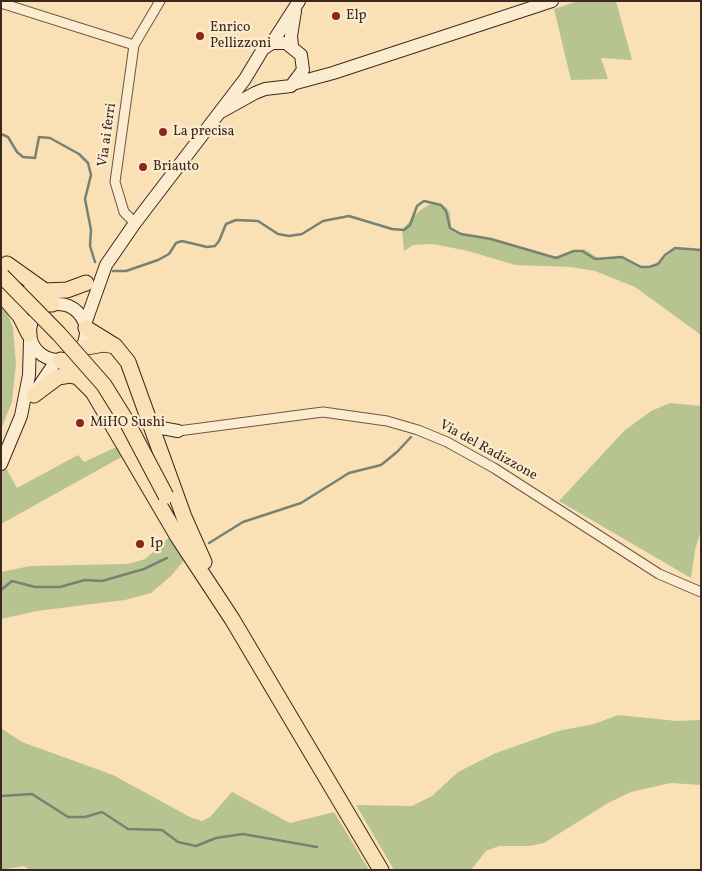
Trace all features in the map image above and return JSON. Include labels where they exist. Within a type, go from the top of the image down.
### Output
[{"type":"main road","points":[[219,113],[245,97],[272,88],[285,88],[296,83],[333,74],[552,1]]},
{"type":"main road","points":[[21,416],[29,375],[29,328],[36,313],[54,304],[86,283],[106,265],[136,222],[219,113],[263,49],[272,43],[297,3]]},
{"type":"main road","points":[[292,46],[291,30],[297,3]]},
{"type":"main road","points":[[272,43],[286,43],[301,55],[303,70],[296,83]]},
{"type":"main road","points":[[257,60],[258,76],[265,84],[272,88]]},
{"type":"main road","points":[[303,62],[317,71],[333,74]]},
{"type":"main road","points":[[1,464],[21,416],[34,395],[59,360],[72,356],[81,348],[85,340],[85,326],[106,265]]},
{"type":"main road","points":[[3,268],[45,291],[67,290],[86,283]]},
{"type":"main road","points":[[3,268],[37,295],[54,304],[73,308],[80,314],[85,326],[115,346],[128,362],[146,418],[184,517],[222,602]]},
{"type":"main road","points":[[3,268],[104,385],[127,422],[222,602],[381,870]]},
{"type":"main road","points":[[1,294],[20,316],[30,338],[42,356],[59,360],[93,392],[178,537],[222,602]]},
{"type":"main road","points":[[81,348],[96,345],[115,346]]},
{"type":"main road","points":[[34,395],[58,377],[70,375],[78,377]]},
{"type":"main road","points":[[146,418],[156,427],[178,431]]},
{"type":"main road","points":[[154,440],[178,431]]},
{"type":"street","name":"Via ai ferri","points":[[136,222],[124,212],[115,182],[134,45],[160,1]]},
{"type":"street","points":[[1,2],[134,45]]},
{"type":"street","name":"Via del Radizzone","points":[[178,431],[323,412],[386,421],[418,430],[447,442],[494,468],[659,574],[701,592]]},
{"type":"green space","points":[[578,1],[616,1],[632,60],[601,58],[608,79],[571,80],[554,9]]},
{"type":"green space","points":[[432,203],[446,207],[450,213],[451,227],[458,233],[475,235],[551,256],[564,256],[584,249],[598,258],[621,257],[637,265],[649,267],[660,262],[673,250],[684,248],[701,250],[701,335],[635,287],[595,271],[571,267],[515,265],[468,251],[433,244],[413,245],[404,251],[402,230],[419,211]]},
{"type":"green space","points":[[1,304],[7,312],[13,328],[16,364],[12,402],[1,429]]},
{"type":"green space","points":[[670,403],[701,406],[701,530],[695,550],[691,578],[559,501],[624,431],[651,411]]},
{"type":"green space","points":[[121,445],[125,455],[1,524],[1,459],[17,488],[78,455],[84,462]]},
{"type":"green space","points":[[172,535],[186,558],[171,576],[151,593],[125,600],[37,611],[1,619],[1,572],[30,566],[128,564],[145,559]]},
{"type":"green space","points":[[618,715],[677,721],[701,720],[701,785],[671,783],[631,792],[608,803],[544,843],[529,846],[499,846],[486,851],[471,870],[394,870],[356,805],[412,806],[432,796],[458,772],[496,753],[558,731],[594,724]]},
{"type":"green space","points":[[1,728],[22,742],[113,775],[190,817],[202,821],[210,817],[232,792],[290,823],[334,812],[369,870],[30,870],[24,866],[1,870]]},
{"type":"waterway","points":[[1,134],[8,137],[17,152],[23,157],[35,158],[39,137],[50,138],[79,154],[88,163],[91,175],[85,199],[91,230],[90,246],[95,262]]},
{"type":"waterway","points":[[113,271],[126,271],[158,260],[169,254],[176,243],[182,241],[207,247],[215,246],[226,224],[236,220],[258,221],[278,234],[289,236],[302,234],[323,221],[349,216],[392,229],[404,230],[410,225],[417,206],[424,201],[441,205],[446,211],[450,228],[461,234],[491,239],[556,258],[574,251],[582,251],[595,259],[622,257],[641,267],[649,267],[658,264],[665,255],[675,248],[701,250]]},
{"type":"waterway","points":[[209,543],[243,522],[301,503],[349,473],[381,465],[411,437]]},
{"type":"waterway","points":[[1,590],[12,581],[35,587],[60,587],[85,580],[102,581],[144,569],[167,558]]},
{"type":"waterway","points":[[1,796],[32,794],[68,817],[85,817],[102,812],[128,829],[162,830],[178,842],[196,846],[216,838],[243,834],[317,847]]},
{"type":"place","name":"Elp","points":[[336,16]]},
{"type":"place","name":"Enrico Pellizzoni","points":[[200,36]]},
{"type":"place","name":"La precisa","points":[[163,132]]},
{"type":"place","name":"Briauto","points":[[143,167]]},
{"type":"place","name":"MiHO Sushi","points":[[80,423]]},
{"type":"place","name":"Ip","points":[[140,544]]}]
